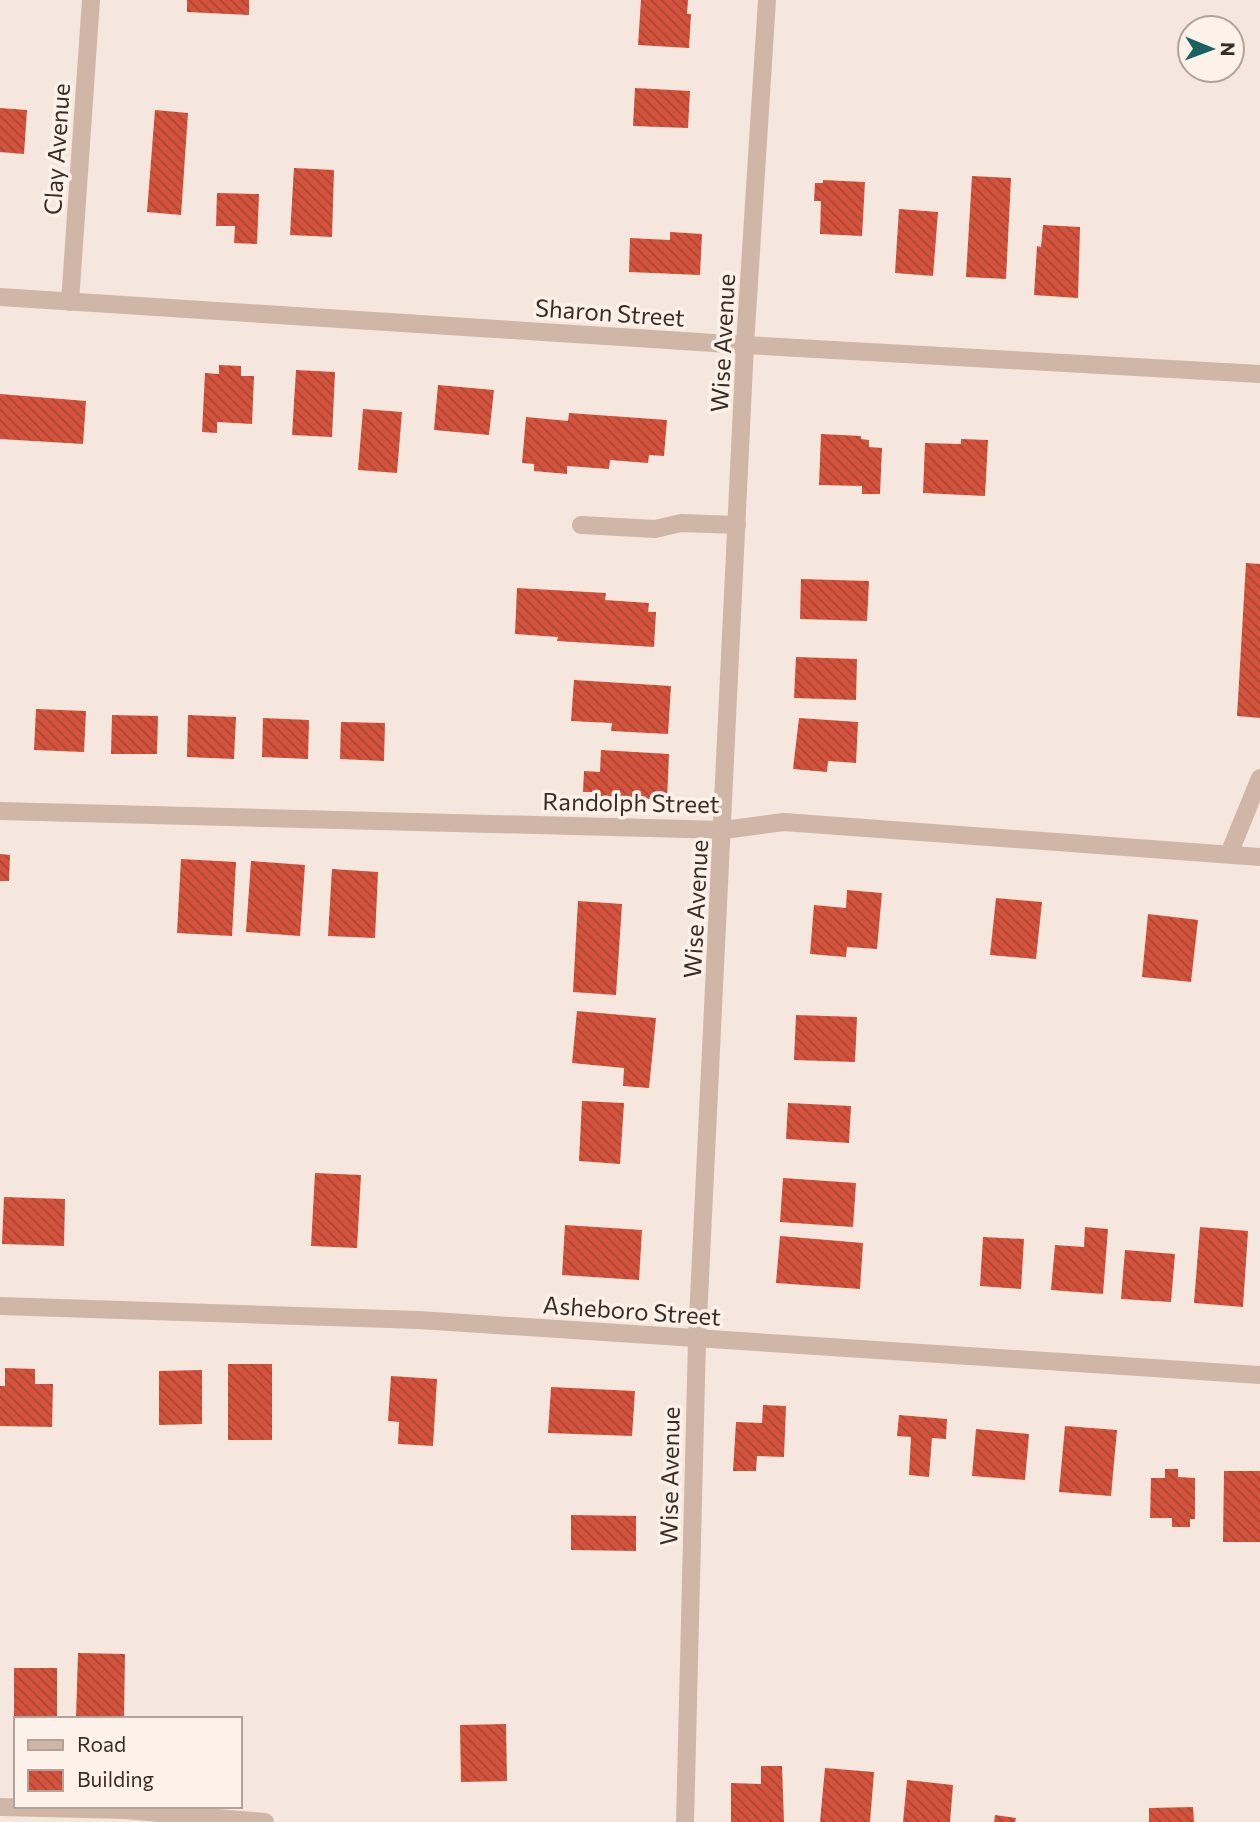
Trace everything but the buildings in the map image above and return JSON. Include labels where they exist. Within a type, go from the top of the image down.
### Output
[{"type":"street","name":"Clay Avenue","points":[[70,302],[92,0]]},
{"type":"street","name":"Wise Avenue","points":[[685,1822],[697,1340],[724,830],[745,345],[767,0]]},
{"type":"street","name":"Sharon Street","points":[[0,297],[745,345],[1260,374]]},
{"type":"street","points":[[581,525],[655,530],[681,523],[737,525]]},
{"type":"street","points":[[1229,854],[1260,778]]},
{"type":"street","name":"Randolph Street","points":[[0,811],[724,830],[784,822],[1260,856]]},
{"type":"street","name":"Asheboro Street","points":[[0,1306],[419,1320],[1260,1375]]},
{"type":"street","points":[[42,1808],[125,1810],[265,1822]]}]
